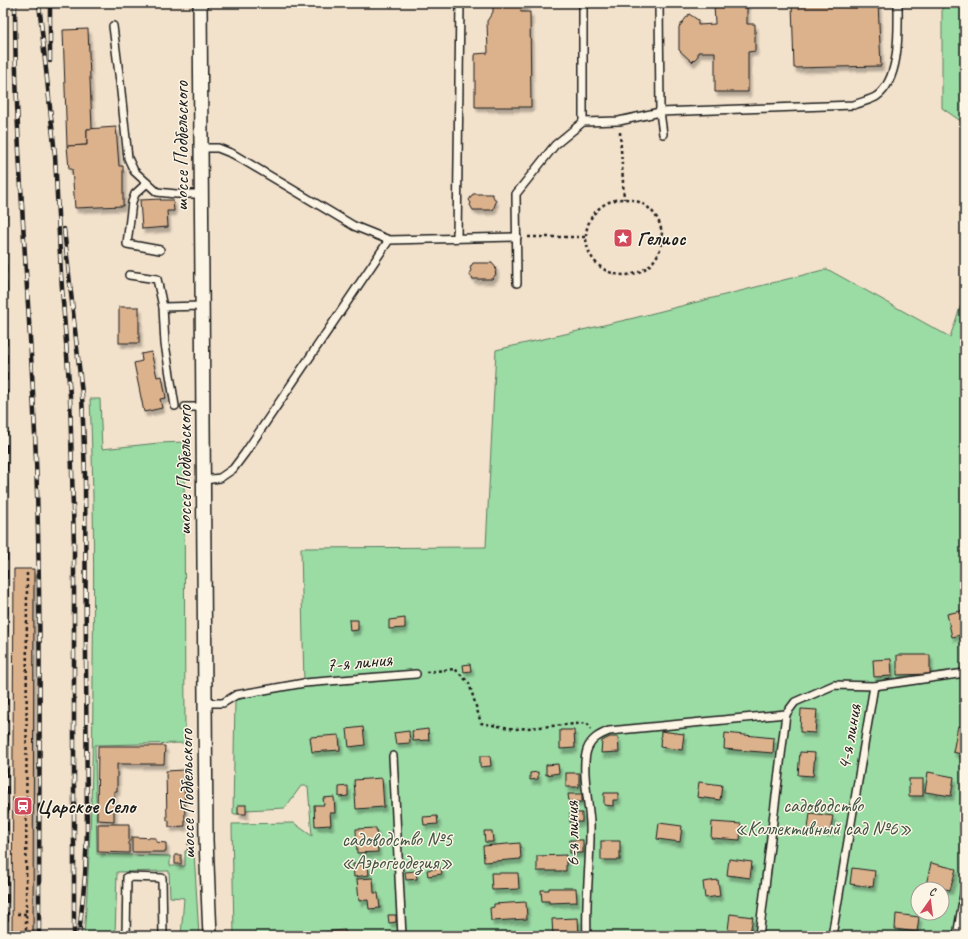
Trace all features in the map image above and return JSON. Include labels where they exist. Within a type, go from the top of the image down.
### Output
[{"type":"street","name":"шоссе Подбельского","points":[[200,3],[206,840],[210,936]]},
{"type":"lane","points":[[457,238],[460,3]]},
{"type":"lane","points":[[583,3],[583,122]]},
{"type":"lane","points":[[659,3],[660,112],[663,134]]},
{"type":"lane","points":[[518,283],[516,194],[555,144],[583,122],[619,121],[660,112],[854,105],[877,96],[889,82],[898,49],[898,3]]},
{"type":"lane","points":[[112,26],[120,82],[128,158],[134,171],[157,192],[202,194]]},
{"type":"lane","points":[[201,148],[218,148],[233,154],[354,226],[390,240],[517,237]]},
{"type":"lane","points":[[147,183],[135,194],[132,202],[127,244],[160,250]]},
{"type":"lane","points":[[204,480],[220,478],[233,469],[390,240]]},
{"type":"lane","points":[[129,275],[157,279],[163,307],[165,344],[175,406]]},
{"type":"lane","points":[[163,307],[203,306]]},
{"type":"lane","points":[[185,407],[204,406]]},
{"type":"lane","name":"7-я линия","points":[[206,703],[223,703],[236,695],[304,683],[416,674]]},
{"type":"lane","points":[[759,936],[786,714],[795,702],[834,685],[874,686],[965,674]]},
{"type":"lane","name":"4-я линия","points":[[832,936],[874,686]]},
{"type":"lane","points":[[597,736],[610,731],[786,714]]},
{"type":"lane","name":"6-я линия","points":[[587,936],[590,823],[585,764],[587,751],[597,736]]},
{"type":"lane","points":[[393,756],[402,936]]},
{"type":"lane","points":[[126,936],[127,877],[162,878],[162,936]]},
{"type":"lane","points":[[957,936],[965,889]]},
{"type":"path","points":[[619,121],[624,199]]},
{"type":"path","points":[[624,199],[637,202],[648,208],[656,218],[661,230],[661,242],[658,254],[650,265],[640,272],[628,275],[615,274],[603,270],[594,261],[588,250],[586,237],[588,225],[593,215],[602,206],[612,201],[624,199]]},
{"type":"path","points":[[517,237],[586,237]]},
{"type":"path","points":[[26,936],[27,573]]},
{"type":"path","points":[[416,674],[455,669],[469,683],[481,723],[516,728],[587,723],[597,736]]},
{"type":"path","points":[[188,851],[189,842]]},
{"type":"path","points":[[17,914],[26,914]]},
{"type":"green space","points":[[942,3],[965,3],[965,124],[942,108]]},
{"type":"green space","points":[[827,269],[950,337],[965,293],[965,936],[234,936],[232,824],[294,823],[312,836],[308,786],[301,786],[285,808],[246,810],[238,814],[233,814],[235,700],[304,686],[301,548],[486,547],[496,350],[634,318]]},
{"type":"green space","points":[[90,399],[100,399],[102,449],[184,442],[185,743],[95,745],[97,854],[170,856],[170,866],[185,866],[185,851],[194,852],[199,936],[181,936],[184,898],[170,897],[169,871],[117,872],[115,936],[84,936],[90,834],[93,732],[94,598]]},
{"type":"building","points":[[493,3],[528,3],[520,11],[530,12],[531,107],[475,107],[475,54],[488,53],[487,21],[493,12]]},
{"type":"building","points":[[714,3],[747,3],[747,24],[755,24],[755,51],[748,52],[748,92],[715,92],[715,52],[698,52],[698,56],[692,62],[679,50],[679,27],[689,14],[698,20],[698,25],[715,24]]},
{"type":"building","points":[[792,3],[878,3],[881,66],[794,68]]},
{"type":"building","points":[[88,29],[92,129],[87,129],[87,145],[67,146],[63,30]]},
{"type":"building","points":[[116,127],[119,166],[123,166],[123,206],[75,208],[72,169],[69,169],[67,146],[87,145],[87,129]]},
{"type":"building","points":[[473,194],[492,194],[496,202],[493,210],[473,210],[469,200]]},
{"type":"building","points":[[161,199],[160,200],[173,200],[174,211],[167,211],[168,227],[142,229],[140,200]]},
{"type":"building","points":[[473,263],[492,263],[496,268],[496,274],[492,279],[473,279],[469,274]]},
{"type":"building","points":[[119,307],[139,307],[139,343],[119,343]]},
{"type":"building","points":[[151,352],[157,377],[162,376],[166,398],[160,399],[162,408],[144,412],[134,363],[142,361],[141,354]]},
{"type":"building","points":[[14,569],[34,569],[33,936],[12,936]]},
{"type":"building","points":[[965,610],[965,634],[952,637],[947,614]]},
{"type":"building","points":[[405,618],[405,628],[389,629],[389,620]]},
{"type":"building","points":[[349,620],[358,620],[358,630],[350,631]]},
{"type":"building","points":[[897,655],[930,655],[930,674],[897,675]]},
{"type":"building","points":[[891,659],[892,676],[874,677],[873,660]]},
{"type":"building","points":[[470,664],[471,671],[464,672],[463,665]]},
{"type":"building","points":[[965,689],[965,709],[963,709]]},
{"type":"building","points":[[801,709],[817,710],[815,733],[800,732]]},
{"type":"building","points":[[958,726],[965,727],[965,755],[953,752]]},
{"type":"building","points":[[363,727],[365,745],[349,747],[347,729]]},
{"type":"building","points":[[428,729],[429,740],[413,741],[412,731]]},
{"type":"building","points":[[560,730],[574,730],[575,748],[560,749]]},
{"type":"building","points":[[409,731],[410,743],[396,744],[394,733]]},
{"type":"building","points":[[661,731],[684,734],[682,750],[660,747]]},
{"type":"building","points":[[725,733],[774,738],[773,753],[724,749]]},
{"type":"building","points":[[339,735],[340,750],[312,752],[310,737]]},
{"type":"building","points":[[610,737],[618,737],[619,752],[601,753],[602,741]]},
{"type":"building","points":[[98,746],[165,746],[164,764],[117,764],[117,791],[114,791],[114,821],[97,820]]},
{"type":"building","points":[[800,752],[815,753],[813,776],[798,775]]},
{"type":"building","points":[[480,756],[490,756],[491,766],[480,767]]},
{"type":"building","points":[[558,764],[559,773],[546,775],[546,765]]},
{"type":"building","points":[[184,770],[185,826],[169,827],[169,820],[167,821],[166,771]]},
{"type":"building","points":[[538,772],[538,779],[530,780],[530,773]]},
{"type":"building","points":[[928,772],[954,777],[951,796],[925,792]]},
{"type":"building","points":[[566,773],[579,773],[579,787],[566,787]]},
{"type":"building","points":[[382,778],[384,807],[356,809],[354,780]]},
{"type":"building","points":[[909,779],[923,779],[923,796],[909,796]]},
{"type":"building","points":[[699,782],[722,785],[720,800],[697,797]]},
{"type":"building","points":[[348,786],[348,796],[339,797],[339,787]]},
{"type":"building","points":[[604,793],[618,793],[618,800],[613,800],[613,806],[604,805]]},
{"type":"building","points":[[568,794],[582,794],[582,802],[569,802]]},
{"type":"building","points":[[334,797],[335,813],[330,813],[331,825],[315,826],[314,805],[324,805],[323,798]]},
{"type":"building","points":[[238,805],[246,805],[246,814],[238,814]]},
{"type":"building","points":[[570,813],[582,813],[582,822],[570,822]]},
{"type":"building","points":[[810,813],[833,816],[830,832],[808,829]]},
{"type":"building","points":[[437,816],[438,824],[424,825],[423,817]]},
{"type":"building","points":[[712,822],[741,824],[740,840],[711,838]]},
{"type":"building","points":[[659,823],[682,826],[680,842],[657,839]]},
{"type":"building","points":[[98,824],[129,824],[129,853],[98,852]]},
{"type":"building","points":[[376,828],[378,852],[357,853],[356,829]]},
{"type":"building","points":[[484,831],[492,831],[493,842],[485,842]]},
{"type":"building","points":[[132,837],[156,838],[156,842],[166,843],[166,852],[132,852]]},
{"type":"building","points":[[570,840],[583,840],[583,853],[570,853]]},
{"type":"building","points":[[601,841],[620,841],[620,860],[601,860]]},
{"type":"building","points":[[520,843],[521,859],[484,862],[483,846]]},
{"type":"building","points":[[175,855],[181,855],[181,864],[175,864]]},
{"type":"building","points":[[566,855],[566,871],[537,871],[537,856]]},
{"type":"building","points":[[729,859],[752,862],[750,878],[727,875]]},
{"type":"building","points":[[361,863],[362,867],[368,866],[369,875],[354,877],[353,864]]},
{"type":"building","points":[[931,863],[956,869],[950,890],[950,881],[927,881]]},
{"type":"building","points":[[441,868],[442,874],[428,876],[427,870]]},
{"type":"building","points":[[852,868],[875,871],[873,887],[850,884]]},
{"type":"building","points":[[416,871],[417,879],[406,880],[405,872]]},
{"type":"building","points":[[491,873],[518,873],[519,889],[492,890]]},
{"type":"building","points":[[373,878],[374,893],[378,893],[380,908],[369,909],[368,900],[359,901],[357,879]]},
{"type":"building","points":[[718,880],[720,896],[705,898],[703,882]]},
{"type":"building","points":[[549,888],[576,888],[577,902],[549,903],[549,901],[542,901],[541,890],[549,890]]},
{"type":"building","points":[[526,902],[527,919],[491,921],[490,908],[494,907],[494,904]]},
{"type":"building","points":[[730,914],[753,917],[750,933],[728,930]]},
{"type":"building","points":[[896,914],[910,916],[910,921],[918,921],[917,932],[895,929]]},
{"type":"building","points":[[388,915],[396,915],[396,922],[389,923]]},
{"type":"building","points":[[578,918],[579,936],[553,936],[552,919]]},
{"type":"building","points":[[345,930],[345,936],[322,936],[321,932]]},
{"type":"building","points":[[840,933],[861,936],[840,936]]},
{"type":"railway","points":[[4,3],[7,936]]},
{"type":"railway","points":[[15,3],[17,111],[35,434],[39,559],[39,936]]},
{"type":"railway","points":[[39,3],[55,155],[61,274],[70,396],[74,545],[74,936]]},
{"type":"railway","points":[[50,3],[50,61]]},
{"type":"railway","points":[[64,229],[82,394],[85,476],[87,832],[85,876],[79,936]]},
{"type":"place","name":"Гелиос","points":[[623,238]]},
{"type":"place","name":"Царское Село","points":[[23,806]]},
{"type":"park label","name":"садоводство «Коллективный сад №6»","points":[[823,816]]},
{"type":"park label","name":"садоводство №5 «Аэрогеодезия»","points":[[397,850]]}]
